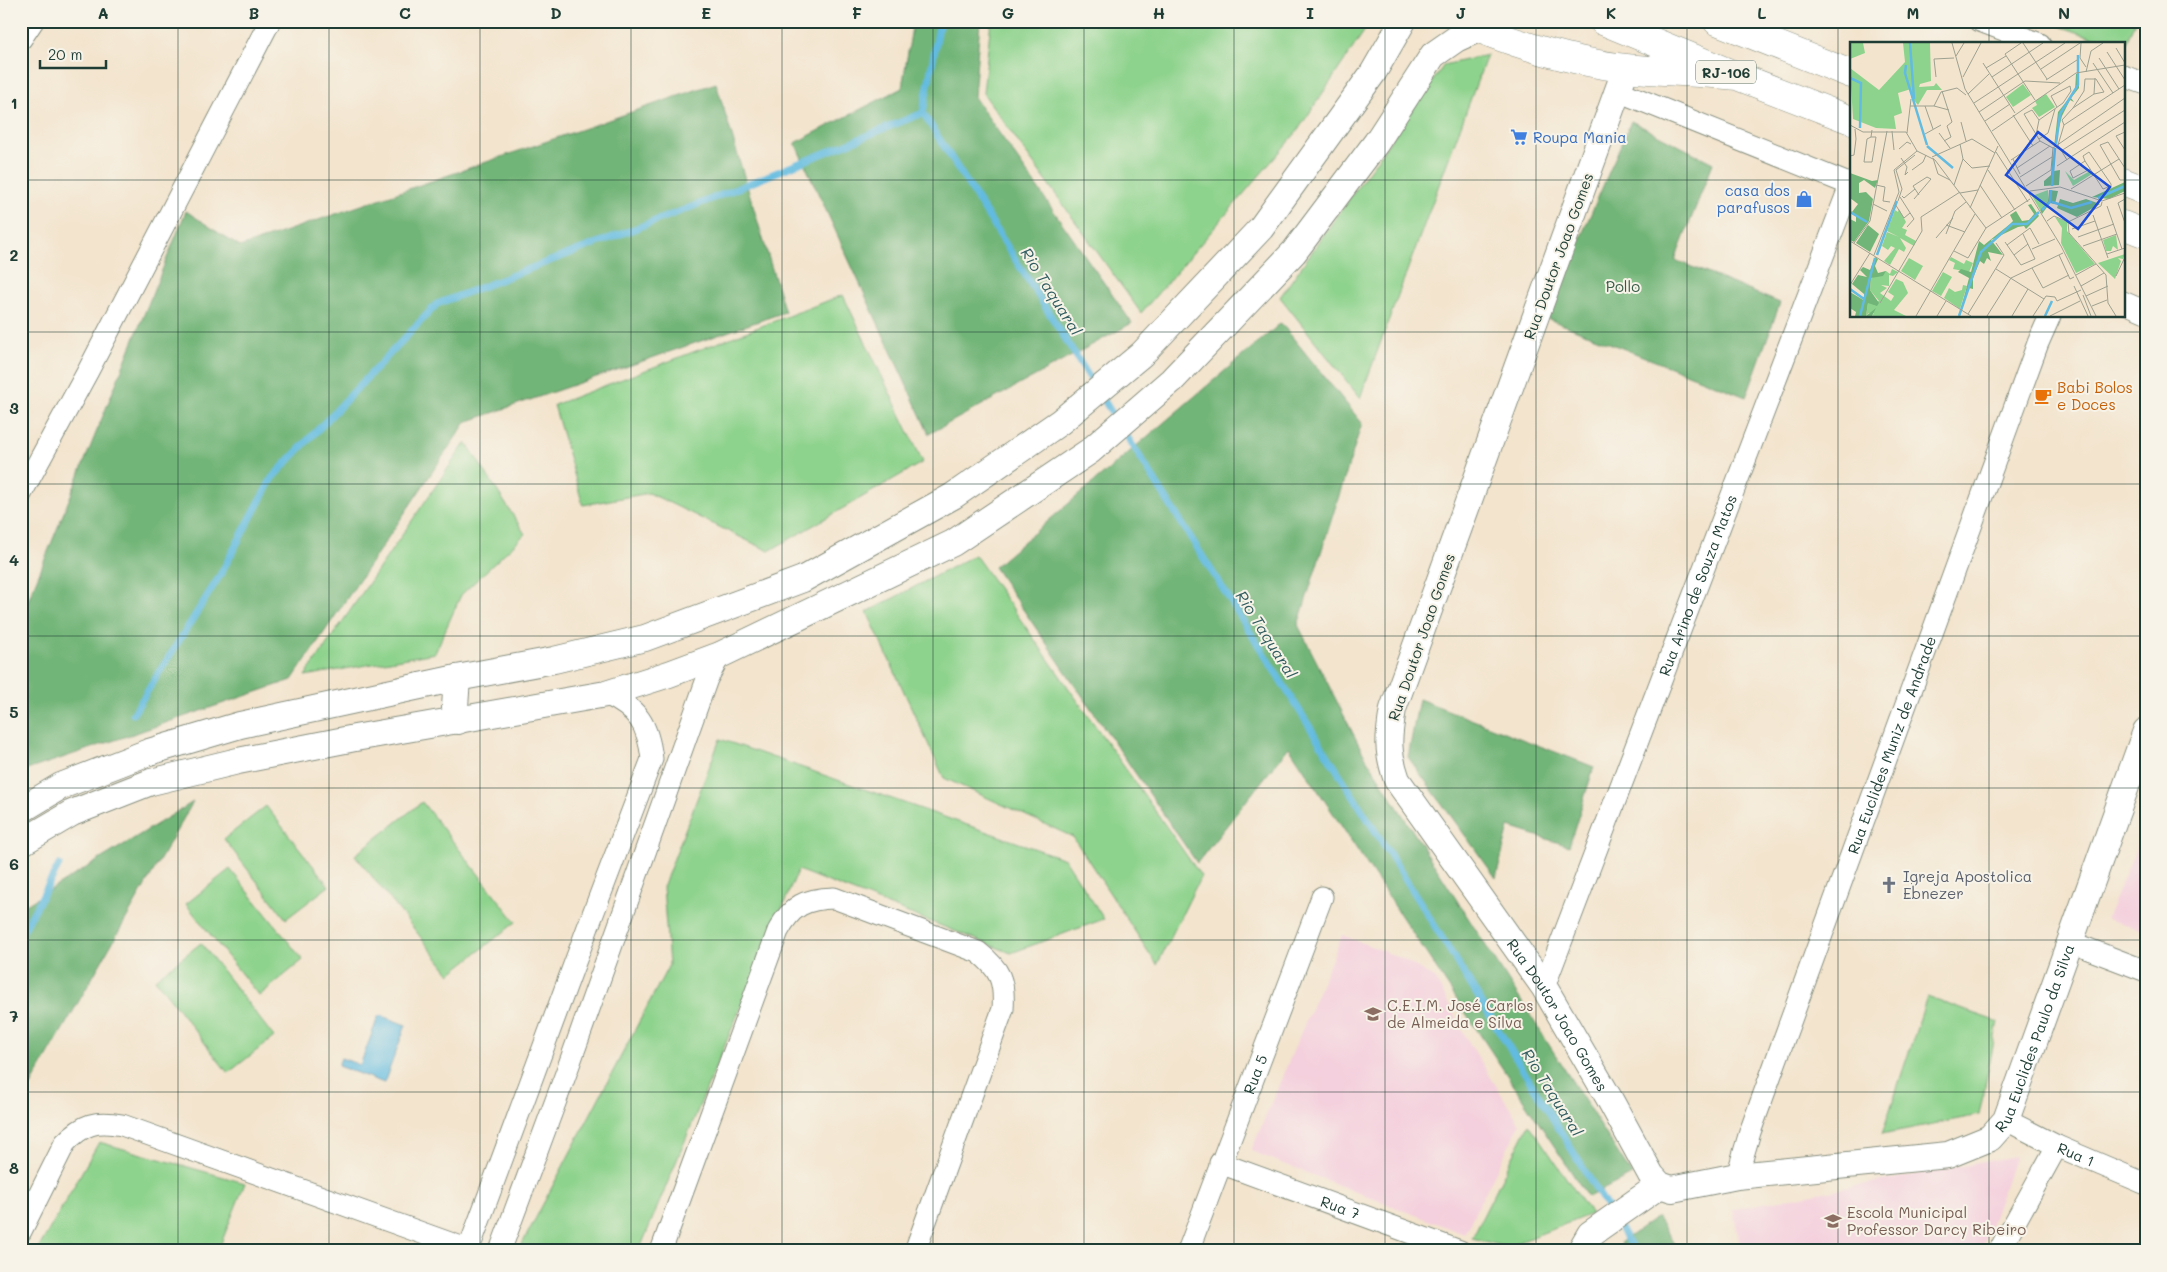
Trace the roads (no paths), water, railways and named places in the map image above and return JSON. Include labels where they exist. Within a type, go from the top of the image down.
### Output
[{"type":"highway","name":"RJ-106","points":[[1603,21],[1850,120]]},
{"type":"highway","name":"RJ-106","points":[[1727,23],[1850,74]]},
{"type":"highway","points":[[1469,25],[1578,60],[1622,79],[1737,76]]},
{"type":"highway","points":[[2124,182],[2146,191]]},
{"type":"highway","points":[[2124,225],[2146,234]]},
{"type":"street","points":[[21,39],[33,21]]},
{"type":"street","points":[[21,494],[88,371],[270,21]]},
{"type":"street","points":[[1980,21],[2035,42]]},
{"type":"street","points":[[21,843],[72,813],[151,782],[355,738],[606,694],[669,674],[720,656],[953,543],[1090,451],[1172,380],[1294,252],[1376,143],[1432,55],[1456,39],[1469,25]]},
{"type":"street","points":[[21,810],[61,786],[149,752],[240,725],[456,678],[554,660],[645,638],[804,579],[953,496],[1060,422],[1142,354],[1261,228],[1338,123],[1400,28],[1432,55]]},
{"type":"street","points":[[2124,76],[2146,84]]},
{"type":"street","points":[[1622,79],[1850,184]]},
{"type":"street","name":"Rua Doutor Joao Gomes","points":[[1622,79],[1393,708],[1388,735],[1389,757],[1397,780],[1544,987],[1610,1098],[1651,1175],[1652,1192]]},
{"type":"street","name":"Rua Arino de Souza Matos","points":[[1544,987],[1850,187]]},
{"type":"street","points":[[2124,302],[2146,312]]},
{"type":"street","name":"Rua Euclides Muniz de Andrade","points":[[1737,1176],[1750,1132],[2049,318]]},
{"type":"street","points":[[804,579],[819,609]]},
{"type":"street","points":[[500,1251],[565,1076],[707,679],[720,656]]},
{"type":"street","points":[[456,678],[455,707],[458,721]]},
{"type":"street","points":[[21,1231],[65,1143],[76,1131],[90,1124],[106,1122],[122,1125],[469,1250],[652,760],[650,738],[641,719],[626,703],[606,694]]},
{"type":"street","name":"Rua Euclides Paulo da Silva","points":[[1652,1192],[1737,1176],[1948,1155],[1990,1138],[2006,1120],[2146,731]]},
{"type":"street","points":[[61,786],[72,813]]},
{"type":"street","points":[[661,1251],[778,931],[787,916],[800,904],[816,898],[834,898],[978,952],[991,962],[1000,976],[1004,992],[1003,1009],[915,1251]]},
{"type":"street","name":"Rua 5","points":[[1188,1251],[1322,898]]},
{"type":"street","points":[[2070,942],[2146,970]]},
{"type":"street","name":"Rua 1","points":[[2006,1120],[2057,1146],[2146,1184]]},
{"type":"street","points":[[1999,1251],[2057,1146]]},
{"type":"street","name":"Rua 7","points":[[1220,1163],[1454,1250]]},
{"type":"street","points":[[1585,1242],[1652,1192]]},
{"type":"water","points":[[379,1015],[406,1025],[384,1083],[338,1066],[341,1058],[360,1065]]},
{"type":"waterway","name":"Rio Taquaral","points":[[940,21],[923,113],[1117,421]]},
{"type":"waterway","points":[[133,714],[219,577],[272,478],[437,304],[684,210],[923,113]]},
{"type":"waterway","name":"Rio Taquaral","points":[[1123,430],[1423,907],[1634,1251]]},
{"type":"waterway","points":[[21,935],[59,865]]},
{"type":"place","name":"Roupa Mania","points":[[1519,137]]},
{"type":"place","name":"casa dos parafusos","points":[[1804,199]]},
{"type":"place","name":"Babi Bolos e Doces","points":[[2043,396]]},
{"type":"place","name":"Igreja Apostolica Ebnezer","points":[[1889,885]]},
{"type":"place","name":"C.E.I.M. José Carlos de Almeida e Silva","points":[[1373,1014]]},
{"type":"place","name":"Escola Municipal Professor Darcy Ribeiro","points":[[1833,1221]]},
{"type":"park label","name":"Pollo","points":[[1623,286]]}]
